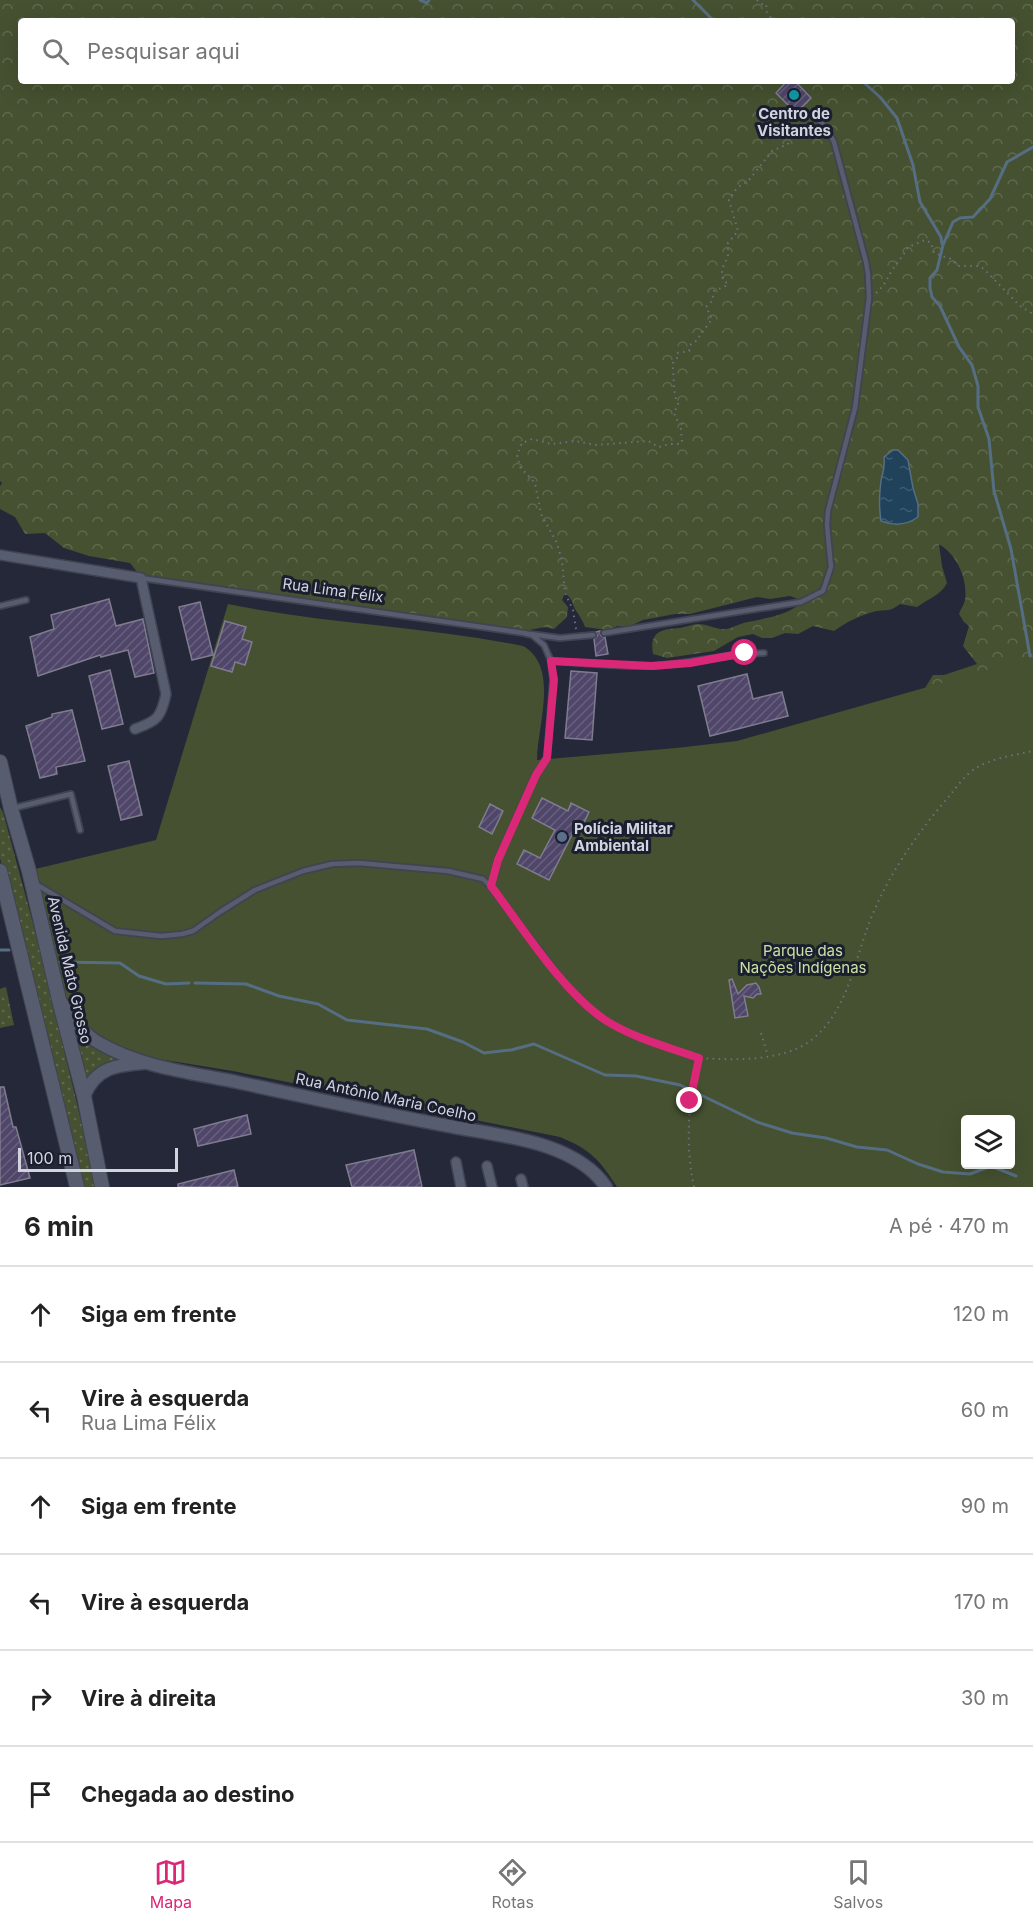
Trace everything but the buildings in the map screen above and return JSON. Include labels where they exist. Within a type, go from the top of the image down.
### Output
[{"type":"main road","name":"Avenida Mato Grosso","points":[[0,762],[4,793],[11,809],[32,882],[84,1096],[102,1187]]},
{"type":"main road","points":[[0,871],[77,1187]]},
{"type":"street","name":"Rua Lima Félix","points":[[0,555],[141,578]]},
{"type":"street","points":[[135,729],[154,722],[162,713],[166,694],[141,578]]},
{"type":"street","name":"Rua Antônio Maria Coelho","points":[[59,1000],[77,1024],[99,1043],[147,1062],[527,1141],[556,1150],[579,1161],[602,1180],[606,1187]]},
{"type":"street","name":"Rua Antônio Maria Coelho","points":[[84,1096],[93,1081],[107,1069],[147,1062]]},
{"type":"street","points":[[456,1162],[461,1187]]},
{"type":"street","points":[[487,1166],[492,1187]]},
{"type":"lane","points":[[604,633],[801,602],[823,591],[831,567],[828,511],[855,408],[869,298],[866,261],[834,142],[828,130],[819,120]]},
{"type":"lane","name":"Rua Lima Félix","points":[[141,578],[560,638],[593,635]]},
{"type":"lane","points":[[0,606],[26,600]]},
{"type":"lane","points":[[491,886],[498,860],[536,775],[547,758],[554,680],[551,661],[544,645],[531,635],[524,633]]},
{"type":"lane","points":[[551,661],[652,666],[690,663],[745,653],[764,653]]},
{"type":"lane","points":[[11,809],[71,794],[80,830]]},
{"type":"lane","points":[[32,882],[115,931],[161,936],[193,931],[255,890],[275,881],[332,864],[359,863],[448,871],[483,879],[491,886],[558,975]]},
{"type":"path","points":[[757,0],[761,4],[766,4],[771,18]]},
{"type":"path","points":[[577,638],[573,610],[565,593],[558,543],[541,514],[535,483],[520,467],[518,449],[532,439],[550,444],[575,441],[596,445],[648,441],[659,447],[682,442],[682,425],[674,413],[678,404],[675,398],[672,364],[678,353],[689,351],[691,344],[696,341],[712,319],[705,307],[712,301],[714,291],[728,285],[722,277],[722,268],[728,256],[728,243],[738,231],[729,200],[737,188],[749,180],[772,150],[788,144],[796,118]]},
{"type":"path","points":[[869,298],[884,286],[908,247],[925,240],[931,243],[934,253],[948,258],[958,266],[978,266],[984,269],[1020,306],[1033,314]]},
{"type":"path","points":[[558,975],[580,1000],[606,1020],[638,1036],[699,1058],[740,1060],[768,1057],[800,1047],[811,1040],[829,1022],[845,995],[876,904],[895,870],[936,811],[964,778],[976,768],[1002,758],[1033,751]]},
{"type":"path","points":[[761,1033],[768,1057]]},
{"type":"path","points":[[694,1187],[688,1162],[690,1101],[699,1058]]},
{"type":"green space","points":[[0,0],[1033,0],[1033,662],[922,693],[933,675],[944,675],[977,664],[963,646],[969,626],[959,614],[965,600],[963,576],[951,554],[939,544],[947,583],[938,594],[917,607],[900,604],[889,610],[857,617],[834,631],[813,626],[798,634],[785,633],[772,638],[762,638],[753,634],[738,637],[714,651],[667,658],[653,654],[653,640],[662,631],[694,624],[719,629],[729,628],[785,613],[803,601],[790,596],[770,599],[757,597],[690,614],[675,614],[643,620],[628,627],[617,626],[608,630],[585,627],[572,601],[565,593],[562,600],[568,607],[567,617],[554,629],[545,627],[524,631],[141,577],[130,563],[89,556],[64,548],[45,533],[25,534],[15,517],[0,509],[2,483],[0,481]]},
{"type":"green space","name":"Parque das Nações Indígenas","points":[[228,604],[523,646],[534,656],[541,668],[544,682],[537,760],[737,741],[1033,657],[1033,1187],[617,1187],[593,1156],[560,1137],[233,1071],[146,1057],[96,1036],[79,1021],[60,989],[31,870],[156,840]]},
{"type":"green space","points":[[0,807],[38,942],[97,1187],[80,1187],[0,858]]},
{"type":"green space","points":[[6,987],[14,1025],[0,1028],[0,989]]},
{"type":"green space","points":[[69,1023],[132,1061],[84,1086]]},
{"type":"water","points":[[893,450],[898,450],[908,460],[918,504],[918,517],[900,524],[881,521],[880,516],[884,457]]},
{"type":"waterway","points":[[420,0],[427,3],[429,0]]},
{"type":"waterway","points":[[693,0],[711,18]]},
{"type":"waterway","points":[[865,84],[880,97],[897,118],[913,165],[920,202],[941,237],[942,244]]},
{"type":"waterway","points":[[1030,656],[1011,549],[994,491],[989,439],[978,407],[978,386],[972,365],[959,347],[940,306],[932,297],[930,278],[937,270],[943,245],[953,222],[960,218],[973,217],[990,199],[1007,162],[1033,147]]},
{"type":"waterway","points":[[0,950],[9,950]]},
{"type":"waterway","points":[[60,962],[120,963],[139,976],[166,984],[189,983]]},
{"type":"waterway","points":[[195,983],[246,984],[279,996],[318,1004],[347,1020],[427,1029],[463,1042],[484,1053],[511,1050],[534,1044],[605,1075],[636,1076],[680,1085],[757,1122],[792,1133],[826,1138],[857,1147],[887,1150],[943,1172],[970,1174],[991,1166],[1016,1176]]},
{"type":"place","name":"Centro de Visitantes","points":[[794,95]]},
{"type":"place","name":"Polícia Militar Ambiental","points":[[562,837]]},
{"type":"route","points":[[690,1101],[699,1058],[638,1036],[606,1020],[580,1000],[558,975],[491,886],[498,860],[536,775],[547,758],[554,680],[551,661],[652,666],[690,663],[745,653]]}]
